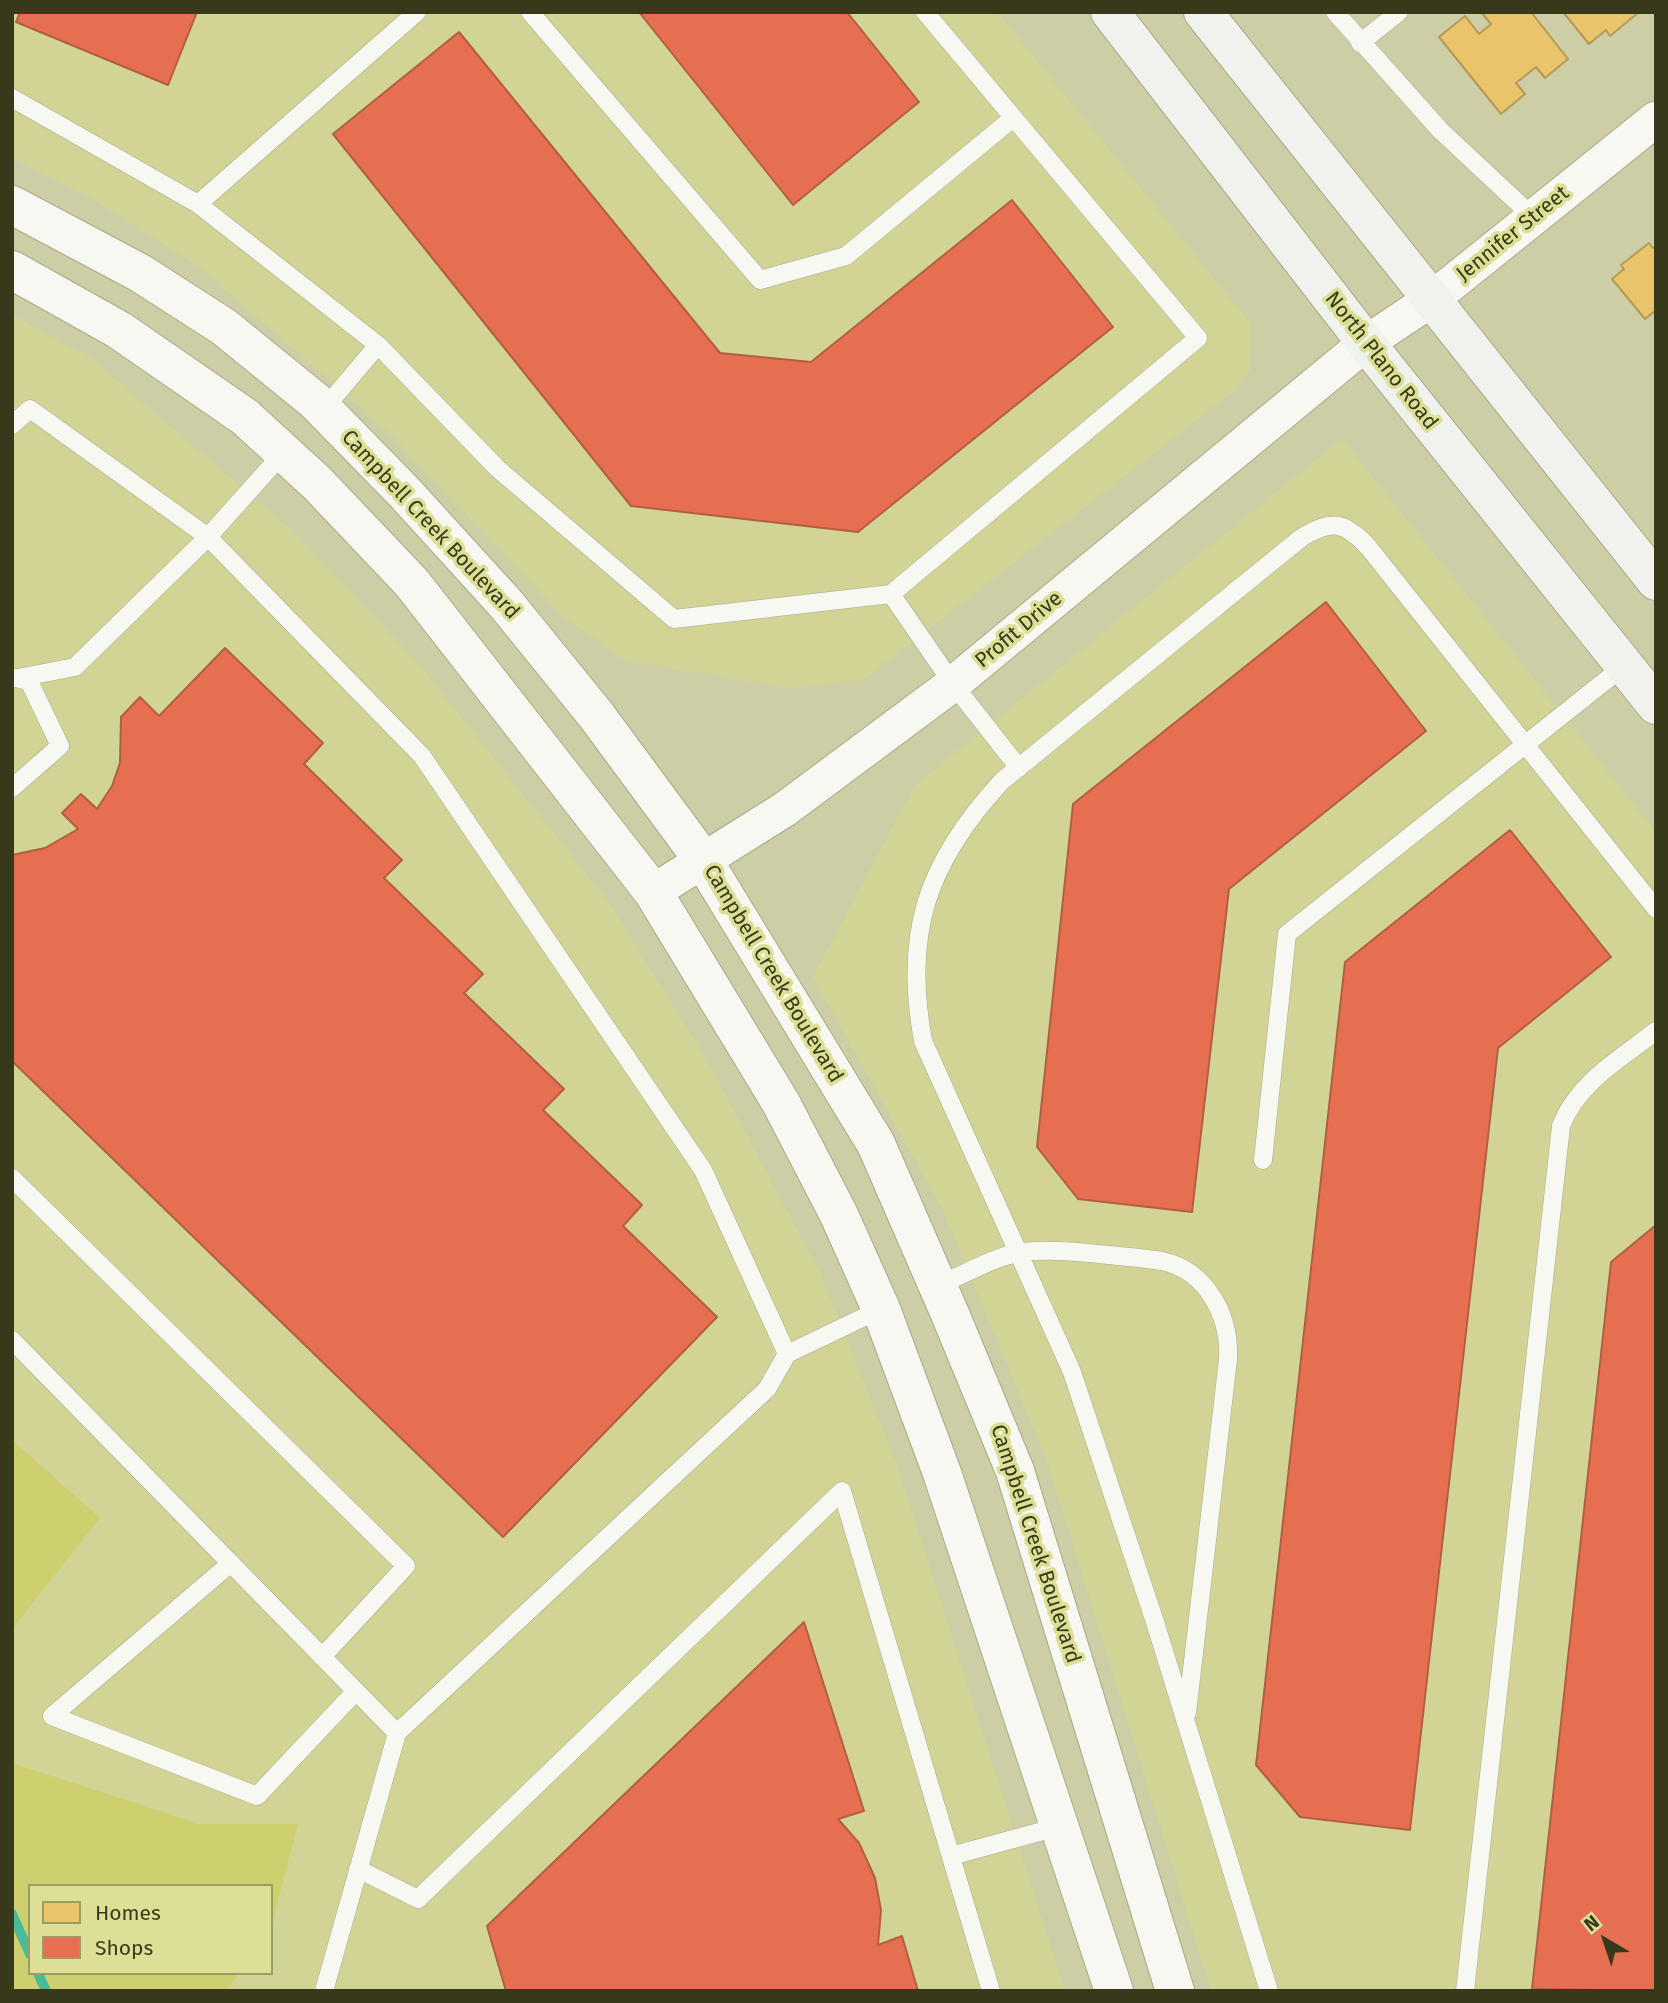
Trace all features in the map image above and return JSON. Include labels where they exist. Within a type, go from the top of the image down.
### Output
[{"type":"main road","name":"North Plano Road","points":[[1110,12],[1366,343],[1656,705]]},
{"type":"main road","points":[[1203,12],[1656,581]]},
{"type":"street","name":"Jennifer Street","points":[[1366,343],[1432,299],[1656,119]]},
{"type":"street","name":"Campbell Creek Boulevard","points":[[12,205],[140,273],[225,327],[323,410],[404,492],[506,604],[596,715],[703,860],[876,1144],[1015,1471],[1175,1991]]},
{"type":"street","points":[[12,270],[119,330],[245,417],[317,483],[412,583],[653,892],[781,1102],[839,1215],[881,1309],[942,1473],[1114,1991]]},
{"type":"street","name":"Profit Drive","points":[[653,892],[785,809],[953,684],[1366,343]]},
{"type":"street","points":[[283,453],[323,410]]},
{"type":"street","points":[[881,1309],[937,1286]]},
{"type":"lane","points":[[198,204],[418,12]]},
{"type":"lane","points":[[530,12],[760,280],[846,256],[1013,118]]},
{"type":"lane","points":[[12,98],[198,204],[378,345],[498,469],[674,619],[891,594],[1198,338],[925,12]]},
{"type":"lane","points":[[1335,12],[1440,130],[1533,217]]},
{"type":"lane","points":[[1360,43],[1399,12]]},
{"type":"lane","points":[[323,410],[378,345]]},
{"type":"lane","points":[[12,425],[30,409],[208,537],[422,756],[703,1170],[787,1354]]},
{"type":"lane","points":[[15,678],[75,667],[208,537],[283,453]]},
{"type":"lane","points":[[1269,1991],[1186,1720],[1072,1371],[1020,1252],[936,1075],[923,1041],[916,1003],[914,966],[918,931],[930,892],[949,850],[976,809],[1019,768],[1301,538],[1318,528],[1334,525],[1356,534],[1656,909]]},
{"type":"lane","points":[[891,594],[953,684],[1019,768]]},
{"type":"lane","points":[[1263,1160],[1287,934],[1624,666]]},
{"type":"lane","points":[[12,788],[60,746],[29,681],[15,678]]},
{"type":"lane","points":[[1465,1991],[1561,1125],[1567,1110],[1586,1087],[1656,1031]]},
{"type":"lane","points":[[12,1178],[406,1566],[322,1657]]},
{"type":"lane","points":[[937,1286],[1020,1252],[1072,1252],[1164,1262],[1185,1271],[1215,1299],[1225,1319],[1229,1337],[1228,1359],[1186,1720]]},
{"type":"lane","points":[[324,1991],[397,1733],[767,1389],[787,1354],[881,1309]]},
{"type":"lane","points":[[12,1340],[397,1733]]},
{"type":"lane","points":[[358,1868],[418,1899],[842,1491],[992,1991]]},
{"type":"lane","points":[[231,1563],[52,1716],[257,1796],[356,1691]]},
{"type":"lane","points":[[951,1856],[1061,1826]]},
{"type":"shaded area","points":[[12,12],[997,12],[1251,324],[1250,372],[1235,390],[862,681],[785,687],[627,661],[565,618],[389,433],[200,267],[86,195],[12,157]]},
{"type":"shaded area","points":[[12,315],[89,357],[293,532],[417,662],[608,901],[709,1064],[818,1269],[898,1468],[1065,1991],[12,1991]]},
{"type":"shaded area","points":[[1342,439],[1656,832],[1656,1991],[1211,1991],[1047,1461],[943,1210],[813,977],[915,785]]},
{"type":"shaded area","points":[[12,1440],[100,1518],[12,1629]]},
{"type":"shaded area","points":[[12,1763],[200,1824],[298,1824],[273,1920],[273,1884],[28,1884],[28,1975],[238,1975],[226,1991],[12,1991]]},
{"type":"building: Homes","points":[[1481,12],[1531,12],[1568,59],[1545,78],[1536,67],[1516,83],[1525,94],[1501,114],[1439,37],[1465,16],[1479,34],[1491,24]]},
{"type":"building: Homes","points":[[1563,12],[1639,12],[1610,36],[1606,30],[1589,44]]},
{"type":"building: Homes","points":[[1649,243],[1653,248],[1656,246],[1656,310],[1645,319],[1612,279],[1624,269],[1621,265]]},
{"type":"building: Shops","points":[[20,12],[197,12],[168,85],[16,22]]},
{"type":"building: Shops","points":[[639,12],[847,12],[919,102],[793,205]]},
{"type":"building: Shops","points":[[459,32],[720,353],[811,362],[1012,200],[1113,327],[858,532],[631,506],[333,134]]},
{"type":"building: Shops","points":[[1326,602],[1426,731],[1229,889],[1192,1212],[1078,1199],[1037,1147],[1073,804]]},
{"type":"building: Shops","points":[[225,648],[323,743],[304,764],[402,860],[384,878],[483,974],[464,993],[564,1089],[543,1110],[642,1205],[623,1226],[717,1317],[503,1537],[12,1061],[12,855],[45,848],[78,829],[62,813],[81,794],[97,809],[112,786],[120,763],[121,717],[140,697],[159,716]]},
{"type":"building: Shops","points":[[1510,830],[1611,957],[1498,1048],[1410,1830],[1300,1817],[1256,1765],[1345,962]]},
{"type":"building: Shops","points":[[1656,1225],[1656,1991],[1532,1989],[1611,1262]]},
{"type":"building: Shops","points":[[804,1622],[864,1811],[838,1819],[859,1843],[875,1878],[881,1910],[878,1945],[902,1936],[918,1991],[506,1991],[487,1926]]},
{"type":"waterway","points":[[12,1914],[28,1950]]},
{"type":"waterway","points":[[39,1975],[46,1991]]}]
